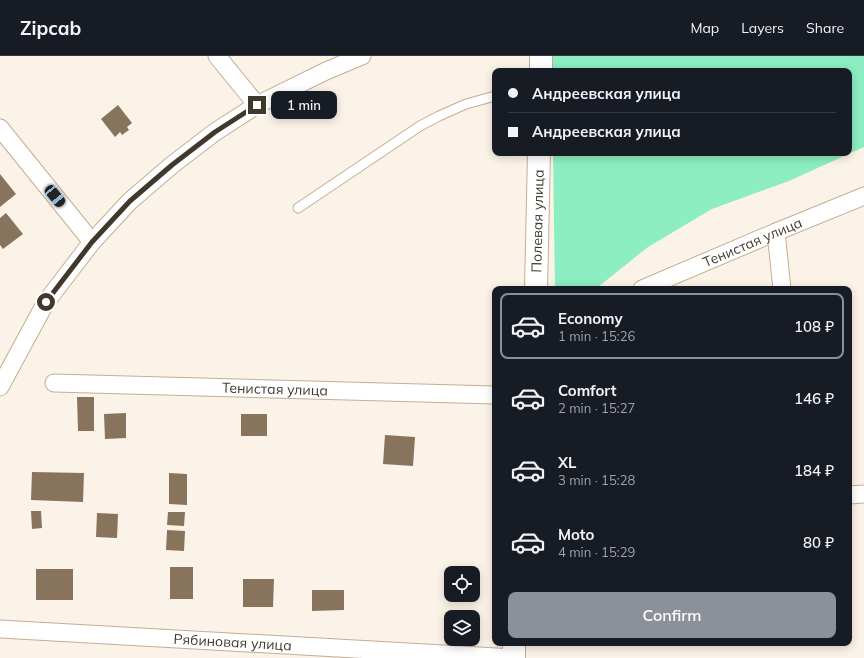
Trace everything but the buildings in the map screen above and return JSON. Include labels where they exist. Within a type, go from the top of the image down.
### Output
[{"type":"street","points":[[217,56],[257,105]]},
{"type":"street","points":[[0,386],[46,302],[92,242],[130,201],[172,165],[215,132],[257,105],[326,71],[362,56]]},
{"type":"street","points":[[541,56],[541,68]]},
{"type":"street","points":[[0,128],[92,242]]},
{"type":"street","name":"Полевая улица","points":[[536,286],[539,156]]},
{"type":"street","name":"Тенистая улица","points":[[649,286],[864,196]]},
{"type":"street","points":[[776,232],[782,286]]},
{"type":"street","name":"Тенистая улица","points":[[54,382],[492,395]]},
{"type":"street","points":[[852,495],[864,494]]},
{"type":"street","name":"Рябиновая улица","points":[[0,629],[514,658]]},
{"type":"street","points":[[514,646],[514,658]]},
{"type":"lane","points":[[298,208],[420,126],[466,104],[492,97]]},
{"type":"green space","points":[[552,56],[864,56],[864,147],[852,152],[852,68],[553,68]]},
{"type":"green space","points":[[553,156],[844,156],[789,181],[712,209],[648,247],[599,286],[555,286]]},
{"type":"route","points":[[46,302],[92,242],[130,201],[172,165],[215,132],[257,105]]}]
